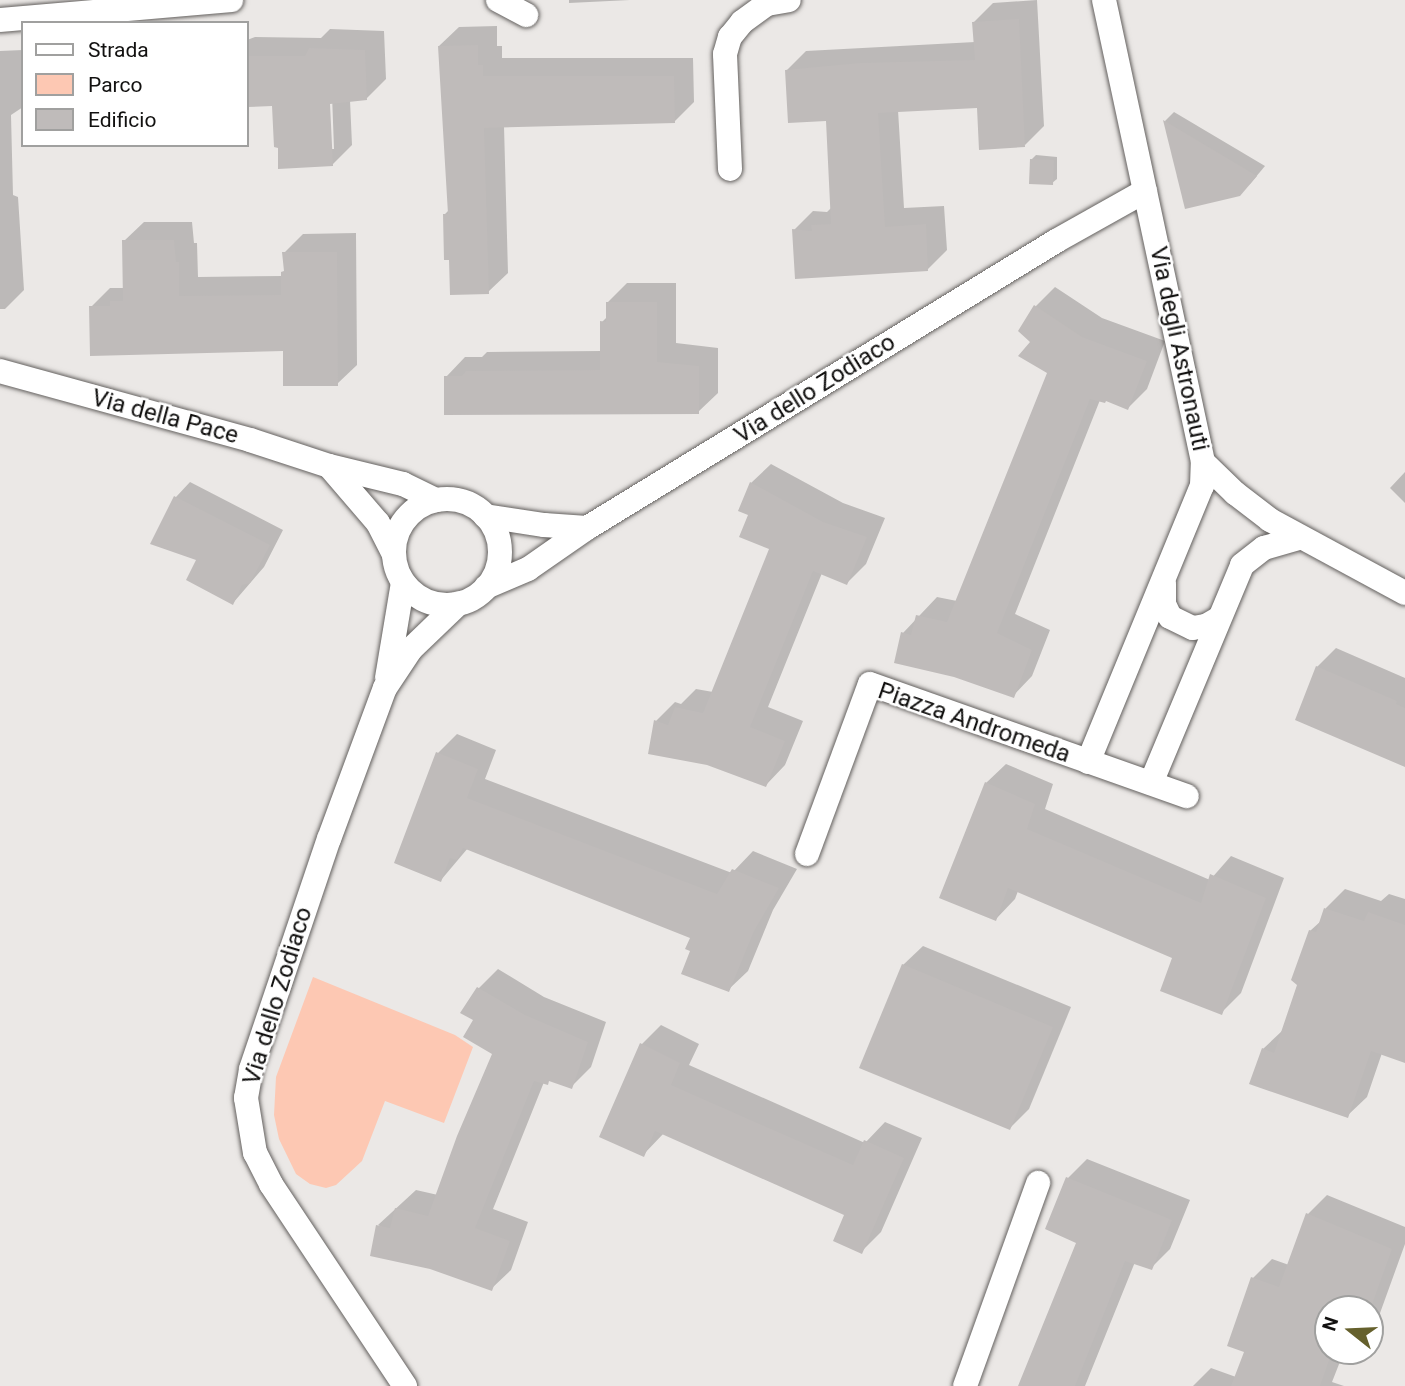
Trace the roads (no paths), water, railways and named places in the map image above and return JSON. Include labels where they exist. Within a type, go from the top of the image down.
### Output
[{"type":"street","points":[[0,20],[231,0]]},
{"type":"street","points":[[498,0],[526,15]]},
{"type":"street","points":[[730,169],[725,54],[730,37],[742,22],[767,4],[789,0]]},
{"type":"street","name":"Via degli Astronauti","points":[[1104,0],[1203,462],[1235,493],[1300,538],[1405,593]]},
{"type":"street","name":"Via dello Zodiaco","points":[[486,587],[528,569],[587,528],[1056,241],[1145,191]]},
{"type":"street","name":"Via della Pace","points":[[0,371],[250,440],[330,466],[403,484],[436,500],[454,499],[471,505],[485,516],[587,528]]},
{"type":"street","name":"Piazza Andromeda","points":[[1088,762],[1202,486],[1203,462]]},
{"type":"street","points":[[330,466],[378,523],[394,554],[403,582],[385,688]]},
{"type":"street","points":[[394,554],[401,525],[422,505],[436,500]]},
{"type":"street","points":[[403,582],[428,601],[459,603],[486,587],[499,559],[495,529],[485,516]]},
{"type":"street","points":[[1151,783],[1242,565],[1264,548],[1300,538]]},
{"type":"street","points":[[1164,581],[1164,604],[1170,617],[1192,628],[1206,626],[1218,619]]},
{"type":"street","name":"Via dello Zodiaco","points":[[405,1386],[271,1184],[255,1153],[246,1098],[251,1069],[329,839],[385,688],[411,649],[459,603]]},
{"type":"street","name":"Piazza Andromeda","points":[[807,854],[870,684],[1187,796]]},
{"type":"street","points":[[965,1386],[1038,1182]]}]
